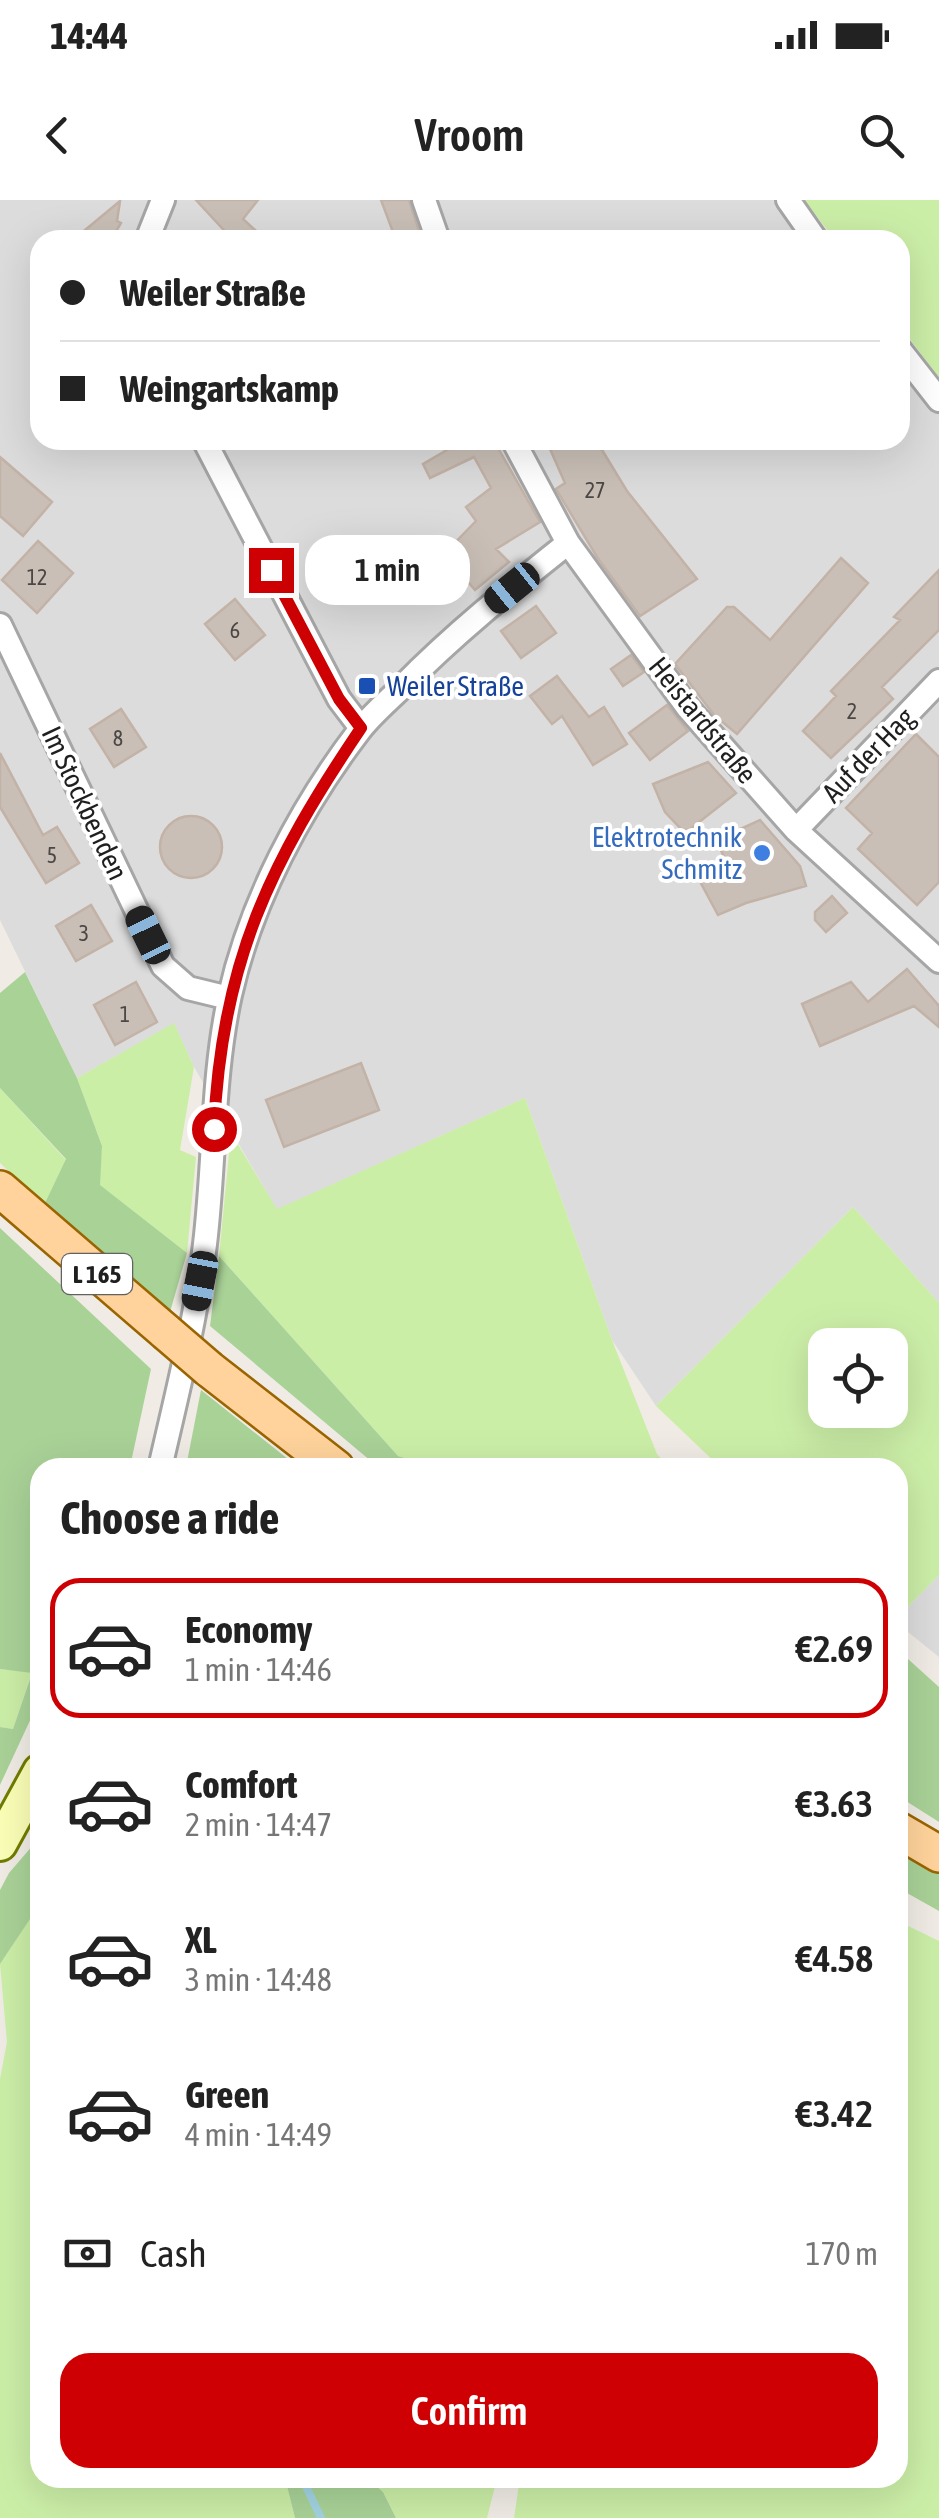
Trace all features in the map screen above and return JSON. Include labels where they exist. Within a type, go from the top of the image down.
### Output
[{"type":"main road","name":"L 165","points":[[0,1189],[209,1368],[323,1458]]},
{"type":"main road","points":[[0,1844],[30,1793]]},
{"type":"main road","points":[[908,1836],[939,1854]]},
{"type":"street","points":[[150,230],[163,200]]},
{"type":"street","points":[[424,200],[434,230]]},
{"type":"street","points":[[788,200],[809,230]]},
{"type":"street","points":[[910,363],[939,400]]},
{"type":"street","points":[[209,450],[339,699],[361,728]]},
{"type":"street","name":"Heistardstraße","points":[[519,450],[568,543],[688,708],[796,830],[939,962]]},
{"type":"street","points":[[162,1458],[200,1281],[215,1102],[229,998],[242,949],[281,856],[361,728],[456,633],[568,543]]},
{"type":"street","name":"Im Stockbenden","points":[[0,625],[163,966],[188,988],[229,998]]},
{"type":"street","name":"Auf der Hag","points":[[796,830],[939,680]]},
{"type":"shaded area","points":[[0,200],[791,200],[814,230],[30,230],[30,450],[910,450],[910,353],[939,390],[939,1303],[853,1207],[656,1406],[612,1340],[525,1098],[277,1210],[194,1067],[174,1024],[77,1078],[0,920]]},
{"type":"shaded area","points":[[939,1575],[939,1657],[908,1632],[908,1607]]},
{"type":"green space","points":[[804,200],[939,200],[939,378],[910,339],[910,230],[827,230]]},
{"type":"green space","points":[[25,972],[77,1078],[102,1146],[100,1185],[187,1253],[170,1312],[44,1205],[66,1159],[0,1088],[0,993]]},
{"type":"green space","points":[[174,1023],[194,1067],[180,1150],[196,1157],[187,1253],[99,1185],[102,1146],[77,1078]]},
{"type":"green space","points":[[0,1088],[66,1160],[44,1205],[0,1163]]},
{"type":"green space","points":[[525,1098],[612,1340],[661,1458],[398,1456],[219,1256],[231,1133],[277,1209]]},
{"type":"green space","points":[[853,1207],[939,1303],[939,1575],[908,1607],[908,1458],[711,1458],[656,1406]]},
{"type":"green space","points":[[0,1228],[151,1369],[132,1458],[30,1458],[30,1673],[0,1669]]},
{"type":"green space","points":[[219,1256],[398,1456],[404,1458],[367,1458],[210,1326]]},
{"type":"green space","points":[[201,1390],[287,1458],[188,1458]]},
{"type":"green space","points":[[908,1659],[939,1687],[939,1822],[908,1802]]},
{"type":"green space","points":[[0,1669],[30,1672],[13,1729],[0,1727]]},
{"type":"green space","points":[[30,1679],[30,1720],[0,1785],[0,1727],[13,1729]]},
{"type":"green space","points":[[30,1849],[30,1919],[0,1964],[0,1890]]},
{"type":"green space","points":[[908,1855],[939,1871],[939,1911],[908,1894]]},
{"type":"green space","points":[[30,1918],[30,2488],[288,2488],[295,2518],[0,2518],[0,2079],[7,2042],[0,1964]]},
{"type":"green space","points":[[908,1926],[939,1941],[939,2518],[514,2518],[518,2488],[908,2488]]},
{"type":"green space","points":[[288,2488],[379,2488],[396,2518],[295,2518]]},
{"type":"green space","points":[[379,2488],[494,2488],[487,2518],[396,2518]]},
{"type":"building","points":[[196,200],[258,200],[243,219],[255,230],[224,230]]},
{"type":"building","points":[[381,200],[409,200],[419,230],[392,230]]},
{"type":"building","points":[[120,201],[117,221],[121,223],[117,230],[85,230]]},
{"type":"building","points":[[447,450],[499,450],[540,522],[496,549],[509,562],[475,590],[444,554],[476,521],[466,507],[491,488],[474,457],[430,478],[423,464]]},
{"type":"building","points":[[550,450],[602,450],[627,491],[697,579],[640,616],[597,557],[556,489],[565,483]]},
{"type":"building","points":[[0,457],[52,502],[23,536],[0,516]]},
{"type":"building","points":[[38,541],[73,573],[37,613],[2,580]]},
{"type":"building","points":[[841,558],[868,583],[737,734],[714,715],[675,664],[727,607],[734,607],[770,640]]},
{"type":"building","points":[[939,570],[939,630],[882,687],[893,699],[831,758],[803,731],[836,696],[831,691],[900,620],[894,617]]},
{"type":"building","points":[[235,599],[265,635],[235,660],[205,624]]},
{"type":"building","points":[[536,606],[556,633],[521,658],[501,631]]},
{"type":"building","points":[[631,655],[644,672],[623,686],[611,669]]},
{"type":"building","points":[[557,676],[589,717],[604,707],[627,744],[593,765],[562,716],[552,724],[530,696]]},
{"type":"building","points":[[667,705],[688,731],[650,760],[629,733]]},
{"type":"building","points":[[121,709],[146,747],[114,767],[90,729]]},
{"type":"building","points":[[916,734],[939,757],[939,882],[917,905],[858,849],[872,833],[846,808]]},
{"type":"building","points":[[0,753],[43,835],[57,827],[79,863],[46,883],[0,807]]},
{"type":"building","points":[[708,762],[736,793],[689,830],[682,830],[665,812],[653,784]]},
{"type":"building","points":[[191,816],[213,825],[222,847],[213,869],[191,878],[169,869],[160,847],[169,825]]},
{"type":"building","points":[[760,820],[800,866],[806,886],[718,915],[696,874],[726,861],[716,840]]},
{"type":"building","points":[[832,896],[847,913],[826,932],[815,920],[815,912]]},
{"type":"building","points":[[91,905],[112,941],[76,961],[56,926]]},
{"type":"building","points":[[907,969],[939,1006],[939,1027],[914,1006],[820,1046],[802,1004],[851,982],[868,1002]]},
{"type":"building","points":[[136,982],[157,1022],[115,1045],[94,1005]]},
{"type":"building","points":[[361,1063],[379,1110],[284,1147],[266,1100]]},
{"type":"waterway","points":[[307,2488],[321,2518]]},
{"type":"place","name":"Weiler Straße","points":[[367,686]]},
{"type":"place","name":"Elektrotechnik Schmitz","points":[[762,853]]},
{"type":"route","points":[[214,1129],[229,998],[242,949],[281,856],[361,728],[339,699],[271,570]]}]
